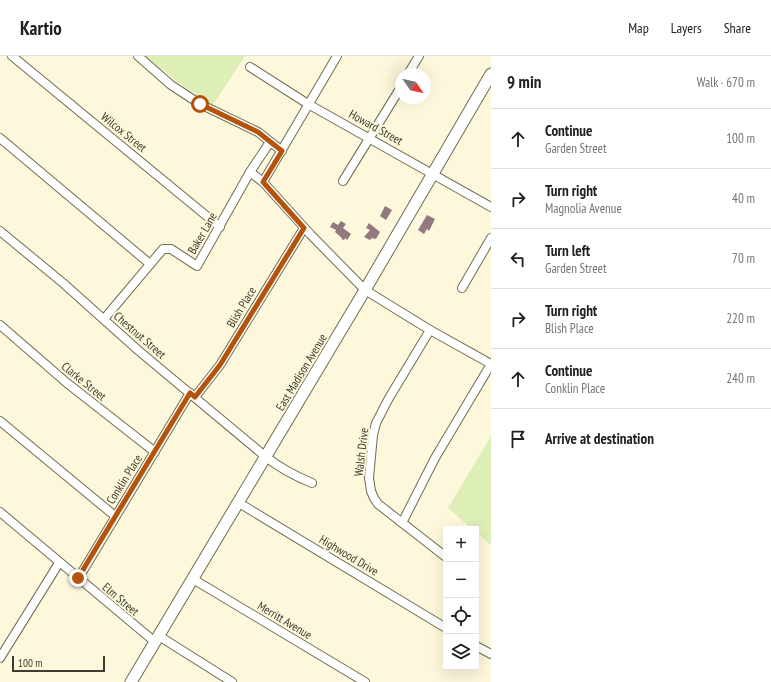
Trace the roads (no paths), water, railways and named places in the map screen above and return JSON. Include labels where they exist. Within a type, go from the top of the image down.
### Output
[{"type":"main road","name":"East Madison Avenue","points":[[131,682],[239,503],[491,74]]},
{"type":"street","name":"Wilcox Street","points":[[12,56],[220,227]]},
{"type":"street","points":[[138,56],[171,85],[200,104],[258,132],[282,151]]},
{"type":"street","points":[[263,182],[337,56]]},
{"type":"street","points":[[412,68],[419,56]]},
{"type":"street","name":"Howard Street","points":[[250,67],[308,104],[491,207]]},
{"type":"street","points":[[343,181],[395,96]]},
{"type":"street","points":[[0,138],[150,264]]},
{"type":"street","name":"Baker Lane","points":[[104,320],[160,252],[167,248],[171,249],[196,266],[220,227],[250,172],[270,142]]},
{"type":"street","points":[[250,172],[263,182],[304,228],[365,290],[430,330],[491,364],[435,458],[402,523]]},
{"type":"street","name":"Blish Place","points":[[192,395],[220,365],[304,228]]},
{"type":"street","name":"Chestnut Street","points":[[0,231],[63,283],[139,351],[266,457],[296,477],[312,483]]},
{"type":"street","points":[[462,288],[491,238]]},
{"type":"street","name":"Clarke Street","points":[[0,325],[67,383],[155,452]]},
{"type":"street","name":"Walsh Drive","points":[[430,330],[382,411],[373,435],[369,478],[371,491],[378,504],[443,555]]},
{"type":"street","name":"Conklin Place","points":[[78,578],[115,516],[192,395]]},
{"type":"street","points":[[0,421],[115,516]]},
{"type":"street","name":"Highwood Drive","points":[[239,503],[443,626]]},
{"type":"street","name":"Elm Street","points":[[0,512],[59,563],[157,639],[232,682]]},
{"type":"street","points":[[0,658],[59,563]]},
{"type":"street","name":"Merritt Avenue","points":[[193,579],[366,682]]},
{"type":"street","points":[[479,648],[491,654]]}]
